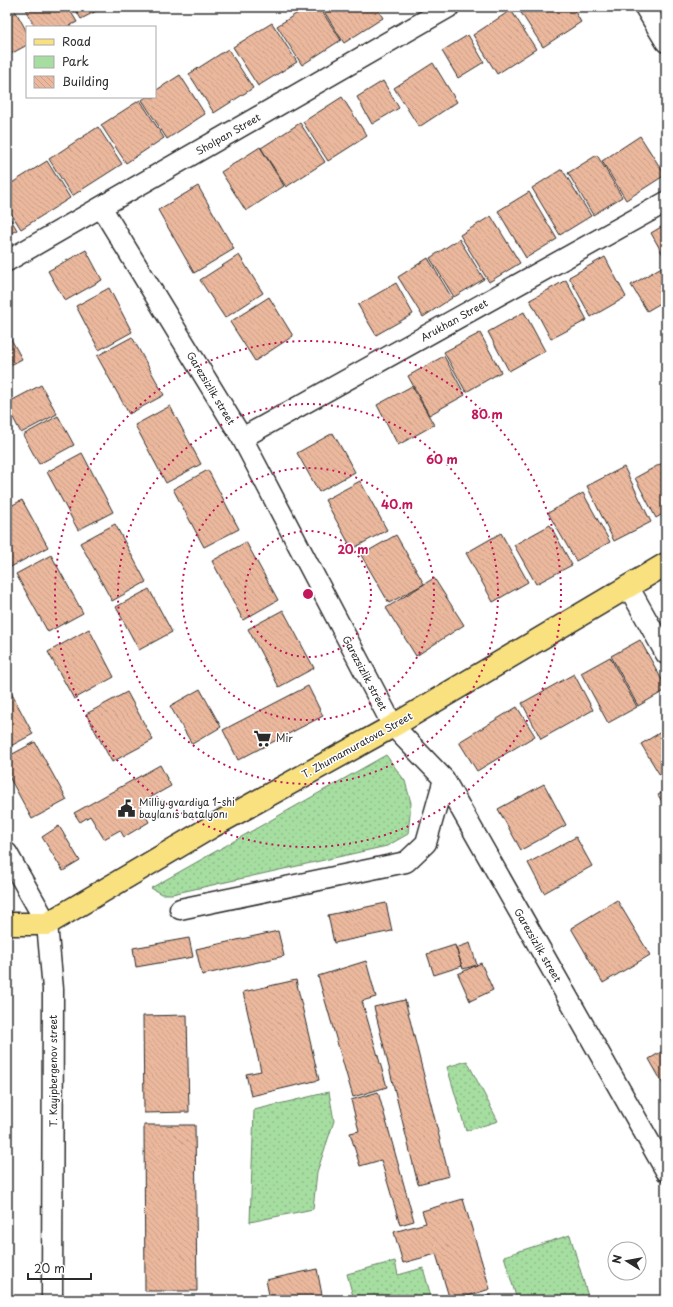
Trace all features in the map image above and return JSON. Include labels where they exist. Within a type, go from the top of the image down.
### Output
[{"type":"main road","name":"T. Zhumamuratova Street","points":[[48,924],[214,826],[393,726],[666,564]]},
{"type":"main road","points":[[7,924],[48,924]]},
{"type":"street","name":"Sholpan Street","points":[[7,261],[448,7]]},
{"type":"street","points":[[645,7],[666,42]]},
{"type":"street","name":"Arukhan Street","points":[[242,438],[666,202]]},
{"type":"street","name":"Garezsizlik street","points":[[101,207],[242,438],[393,726],[444,779],[666,1171]]},
{"type":"street","points":[[628,586],[666,654]]},
{"type":"street","points":[[180,909],[406,862],[426,843],[444,779]]},
{"type":"street","name":"T. Kayipbergenov street","points":[[7,853],[48,924],[53,989],[52,1300]]},
{"type":"green space","points":[[386,755],[405,781],[411,803],[408,834],[387,846],[172,894],[161,894],[151,888]]},
{"type":"green space","points":[[467,1061],[498,1121],[466,1131],[447,1067]]},
{"type":"green space","points":[[329,1092],[334,1121],[317,1172],[313,1209],[250,1222],[254,1110]]},
{"type":"green space","points":[[570,1235],[589,1300],[517,1300],[504,1256]]},
{"type":"green space","points":[[395,1261],[398,1275],[423,1268],[432,1300],[354,1300],[347,1274]]},
{"type":"building","points":[[34,7],[68,7],[77,22],[69,26],[34,26],[26,11]]},
{"type":"building","points":[[74,7],[104,7],[81,19]]},
{"type":"building","points":[[307,7],[319,7],[341,40],[302,65],[277,26]]},
{"type":"building","points":[[321,7],[376,7],[383,18],[344,43]]},
{"type":"building","points":[[572,7],[581,22],[543,47],[518,8]]},
{"type":"building","points":[[511,10],[536,49],[497,74],[473,35]]},
{"type":"building","points":[[16,12],[26,30],[26,46],[7,56],[7,17]]},
{"type":"building","points":[[272,23],[297,62],[258,86],[233,47]]},
{"type":"building","points":[[468,35],[484,62],[458,78],[442,51]]},
{"type":"building","points":[[228,49],[253,88],[214,113],[189,74]]},
{"type":"building","points":[[433,63],[457,102],[419,127],[394,88]]},
{"type":"building","points":[[180,75],[205,114],[167,139],[142,100],[145,98],[156,98],[156,90]]},
{"type":"building","points":[[383,81],[399,108],[372,124],[357,97]]},
{"type":"building","points":[[342,97],[367,136],[328,161],[303,122]]},
{"type":"building","points":[[140,100],[164,138],[126,163],[101,125]]},
{"type":"building","points":[[300,123],[325,162],[286,187],[261,148]]},
{"type":"building","points":[[98,127],[122,164],[72,196],[49,159]]},
{"type":"building","points":[[640,136],[665,175],[626,200],[602,161]]},
{"type":"building","points":[[260,147],[284,186],[246,211],[221,172]]},
{"type":"building","points":[[597,155],[622,197],[593,215],[568,173]]},
{"type":"building","points":[[47,161],[70,198],[21,229],[7,207],[7,186]]},
{"type":"building","points":[[562,169],[591,216],[560,235],[532,188]]},
{"type":"building","points":[[198,186],[234,249],[194,273],[158,210]]},
{"type":"building","points":[[529,192],[557,239],[526,258],[498,211]]},
{"type":"building","points":[[7,213],[17,230],[7,235]]},
{"type":"building","points":[[491,216],[520,263],[489,282],[460,235]]},
{"type":"building","points":[[666,224],[666,260],[651,233]]},
{"type":"building","points":[[459,239],[484,279],[454,297],[430,258]]},
{"type":"building","points":[[86,250],[102,280],[65,301],[48,271]]},
{"type":"building","points":[[239,255],[263,293],[225,318],[200,280]]},
{"type":"building","points":[[605,257],[626,297],[591,317],[569,277]]},
{"type":"building","points":[[428,258],[452,298],[423,317],[398,277]]},
{"type":"building","points":[[665,265],[666,300],[647,311],[631,285]]},
{"type":"building","points":[[566,280],[587,320],[551,339],[530,300]]},
{"type":"building","points":[[396,283],[413,314],[376,335],[358,305]]},
{"type":"building","points":[[109,288],[132,332],[99,350],[76,306]]},
{"type":"building","points":[[269,297],[293,336],[255,361],[230,322]]},
{"type":"building","points":[[524,312],[545,351],[509,371],[488,332]]},
{"type":"building","points":[[7,332],[22,359],[7,367]]},
{"type":"building","points":[[480,333],[501,372],[466,392],[444,352]]},
{"type":"building","points":[[132,337],[164,395],[129,414],[97,356]]},
{"type":"building","points":[[444,356],[465,395],[429,415],[408,376]]},
{"type":"building","points":[[41,385],[57,414],[21,433],[7,406],[7,403]]},
{"type":"building","points":[[412,386],[434,425],[398,445],[377,405]]},
{"type":"building","points":[[170,406],[201,464],[166,483],[135,425]]},
{"type":"building","points":[[58,416],[74,445],[39,464],[23,435]]},
{"type":"building","points":[[333,433],[355,472],[319,492],[297,453]]},
{"type":"building","points":[[82,453],[113,512],[78,530],[47,472]]},
{"type":"building","points":[[666,461],[666,512],[656,518],[635,478]]},
{"type":"building","points":[[624,467],[651,522],[614,541],[587,486]]},
{"type":"building","points":[[208,470],[239,529],[204,547],[173,489]]},
{"type":"building","points":[[360,481],[387,530],[352,549],[325,500]]},
{"type":"building","points":[[583,493],[610,542],[576,561],[548,513]]},
{"type":"building","points":[[22,500],[48,547],[7,569],[7,508]]},
{"type":"building","points":[[115,524],[146,582],[112,601],[80,543]]},
{"type":"building","points":[[550,525],[572,565],[536,584],[514,545]]},
{"type":"building","points":[[501,533],[528,582],[493,602],[466,553]]},
{"type":"building","points":[[396,535],[424,584],[389,603],[361,555]]},
{"type":"building","points":[[246,542],[278,600],[243,620],[212,561]]},
{"type":"building","points":[[51,555],[83,613],[48,632],[16,574]]},
{"type":"building","points":[[434,578],[464,625],[416,656],[386,608]]},
{"type":"building","points":[[149,589],[172,632],[139,650],[116,607]]},
{"type":"building","points":[[283,610],[314,668],[279,687],[248,629]]},
{"type":"building","points":[[89,629],[114,677],[74,699],[48,652]]},
{"type":"building","points":[[640,640],[666,687],[666,690],[638,706],[611,656]]},
{"type":"building","points":[[610,657],[637,707],[608,723],[581,673]]},
{"type":"building","points":[[574,674],[593,710],[541,739],[522,703]]},
{"type":"building","points":[[7,685],[33,734],[7,748]]},
{"type":"building","points":[[308,686],[323,716],[238,760],[223,730]]},
{"type":"building","points":[[200,689],[221,727],[192,744],[170,706]]},
{"type":"building","points":[[127,692],[153,740],[112,762],[86,714]]},
{"type":"building","points":[[517,707],[535,736],[477,771],[459,742]]},
{"type":"building","points":[[666,729],[666,785],[641,744]]},
{"type":"building","points":[[35,742],[67,800],[32,819],[7,773],[7,757]]},
{"type":"building","points":[[160,765],[171,786],[139,804],[149,822],[124,837],[120,830],[104,839],[90,816],[80,822],[74,813]]},
{"type":"building","points":[[544,784],[566,825],[521,850],[498,809]]},
{"type":"building","points":[[666,790],[666,808],[658,795]]},
{"type":"building","points":[[59,826],[80,861],[63,871],[42,837]]},
{"type":"building","points":[[576,837],[592,866],[544,893],[528,863]]},
{"type":"building","points":[[617,900],[650,955],[603,983],[571,928]]},
{"type":"building","points":[[386,903],[392,931],[334,943],[328,915]]},
{"type":"building","points":[[278,931],[284,956],[202,975],[196,949]]},
{"type":"building","points":[[189,938],[193,957],[136,967],[133,948]]},
{"type":"building","points":[[470,943],[477,965],[463,969],[456,948]]},
{"type":"building","points":[[455,945],[462,966],[434,975],[427,954]]},
{"type":"building","points":[[366,961],[376,997],[362,1001],[387,1087],[353,1097],[318,976]]},
{"type":"building","points":[[481,963],[493,990],[470,1001],[458,974]]},
{"type":"building","points":[[296,980],[319,1080],[251,1096],[246,1074],[261,1071],[243,992]]},
{"type":"building","points":[[405,1000],[449,1176],[418,1184],[374,1007]]},
{"type":"building","points":[[187,1015],[189,1112],[144,1113],[143,1016]]},
{"type":"building","points":[[666,1049],[666,1089],[649,1059]]},
{"type":"building","points":[[378,1092],[414,1221],[400,1225],[381,1160],[360,1166],[350,1133],[359,1131],[351,1100]]},
{"type":"building","points":[[7,1115],[8,1158],[7,1158]]},
{"type":"building","points":[[144,1125],[195,1125],[197,1291],[145,1291]]},
{"type":"building","points":[[463,1199],[490,1289],[455,1300],[450,1300],[436,1254],[403,1263],[394,1232],[426,1223],[422,1211]]},
{"type":"building","points":[[8,1239],[9,1282],[7,1282]]},
{"type":"building","points":[[317,1269],[323,1300],[270,1300],[266,1280]]},
{"type":"building","points":[[491,1295],[492,1300],[472,1300]]},
{"type":"place","name":"Mir","points":[[263,738]]},
{"type":"place","name":"Milliy gvardiya 1-shi baylanıs batalyonı","points":[[126,808]]}]
